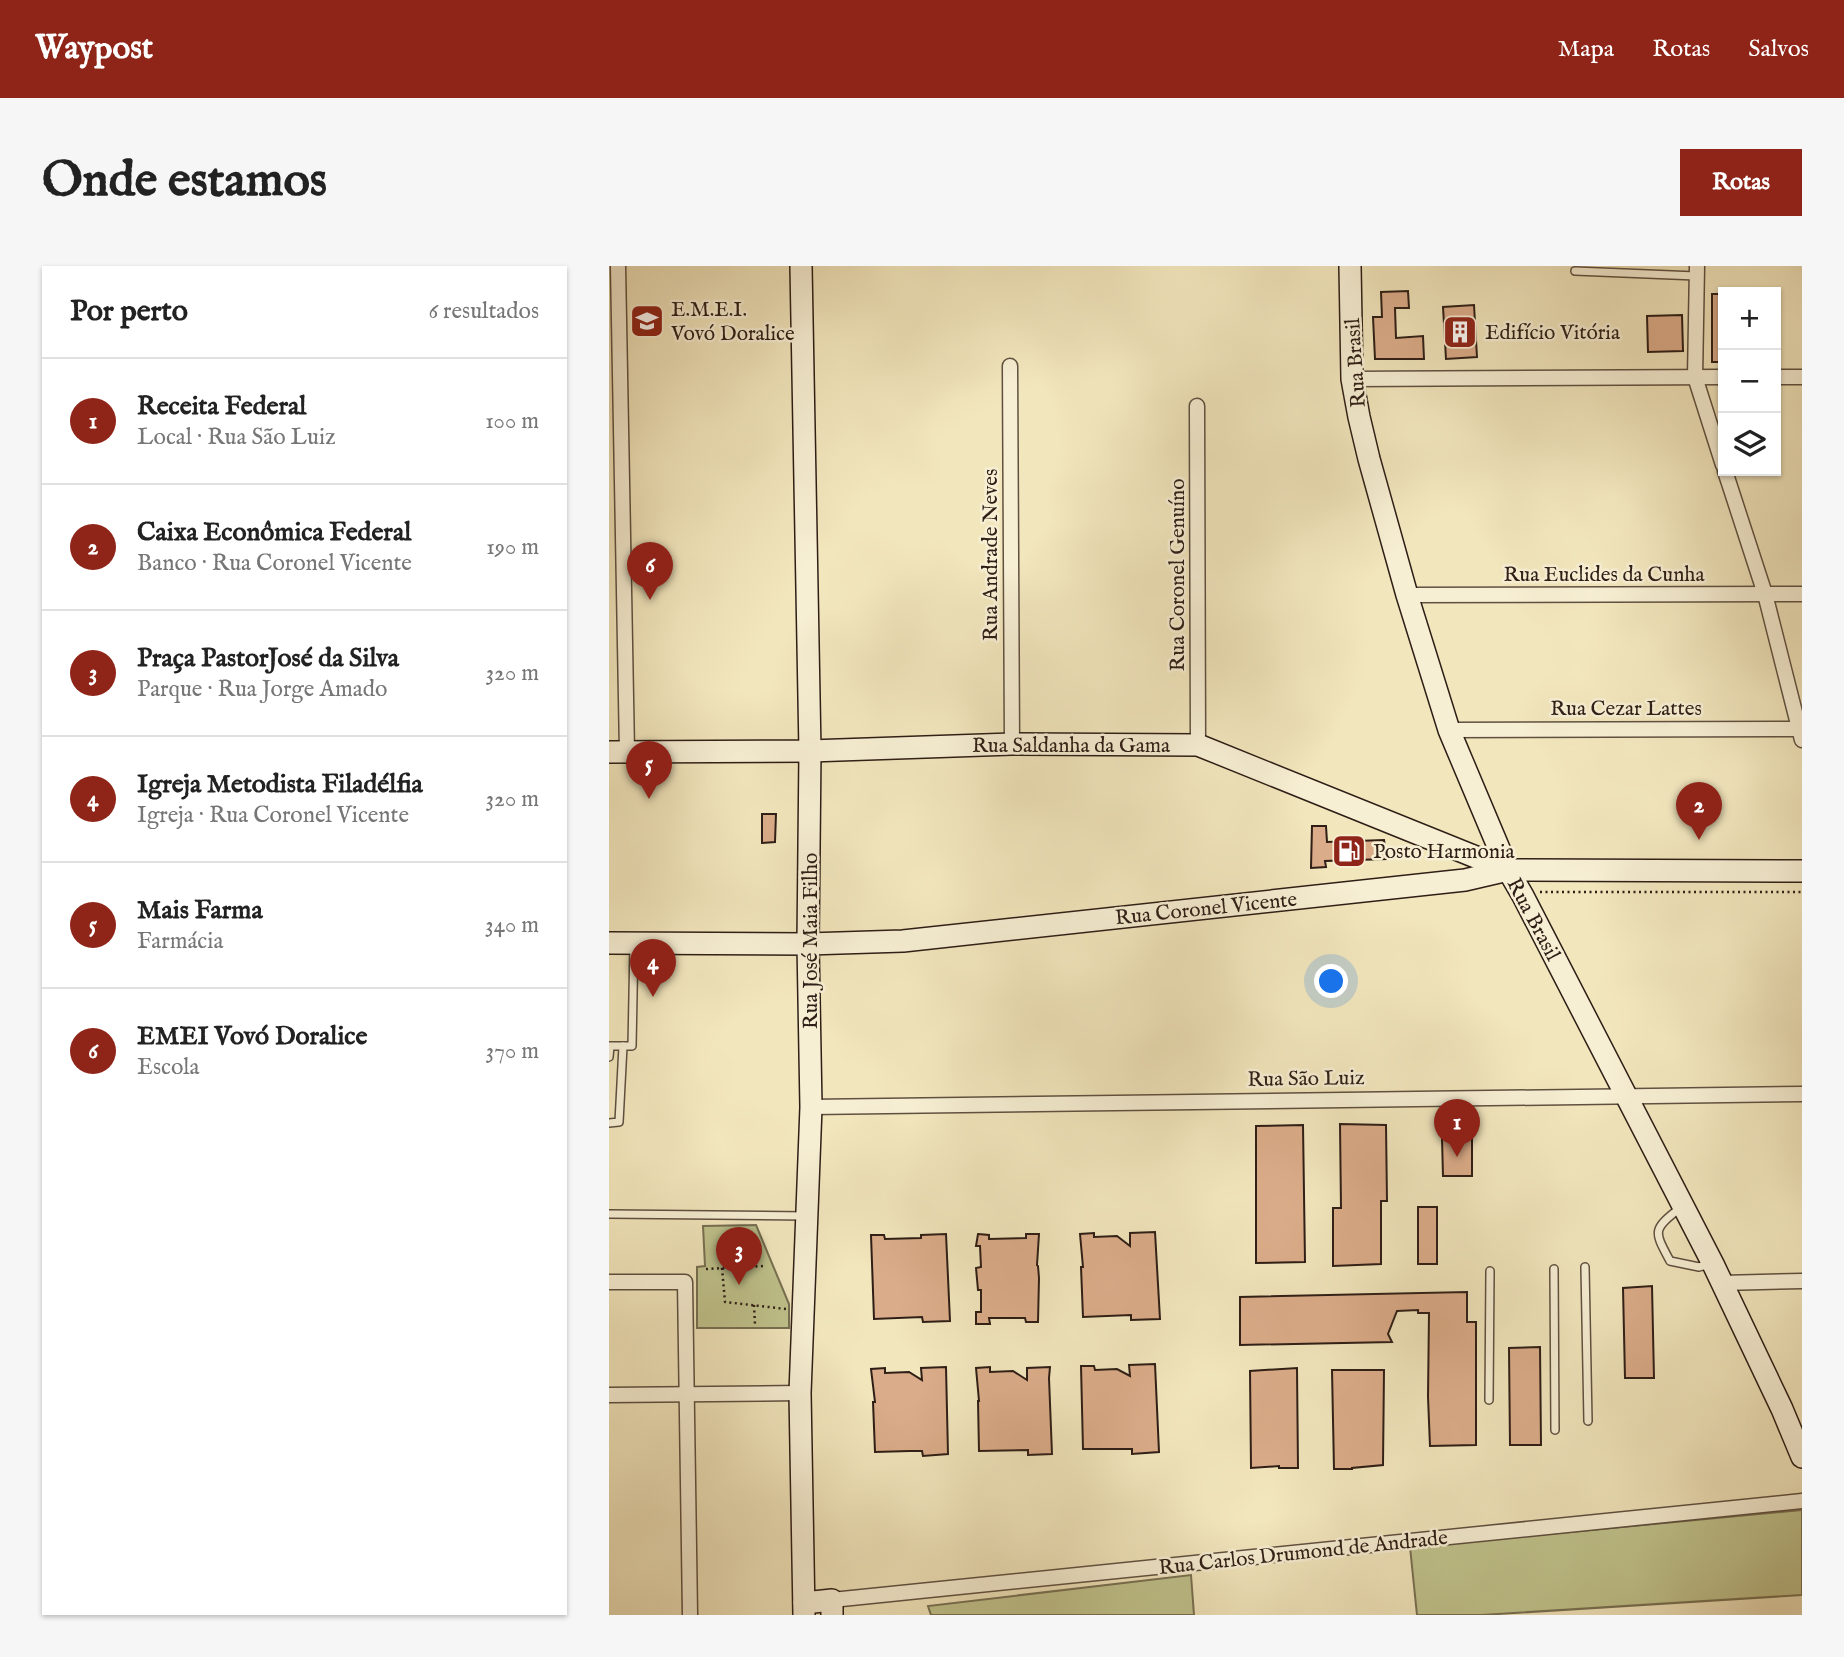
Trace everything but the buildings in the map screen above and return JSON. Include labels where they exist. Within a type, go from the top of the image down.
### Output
[{"type":"street","points":[[618,266],[618,752]]},
{"type":"street","name":"Rua José Maia Filho","points":[[800,266],[810,751],[811,1107],[800,1393],[804,1609]]},
{"type":"street","name":"Rua Brasil","points":[[1350,266],[1352,379],[1359,417],[1407,595],[1449,730],[1508,870],[1718,1273],[1802,1457]]},
{"type":"street","points":[[1697,271],[1695,377],[1718,449]]},
{"type":"street","name":"Rua Andrade Neves","points":[[1010,366],[1012,744]]},
{"type":"street","points":[[1352,379],[1718,377]]},
{"type":"street","points":[[1781,377],[1802,377]]},
{"type":"street","name":"Rua Coronel Genuíno","points":[[1197,406],[1198,745]]},
{"type":"street","points":[[1727,476],[1765,594],[1801,733]]},
{"type":"street","name":"Rua Euclides da Cunha","points":[[1407,595],[1802,594]]},
{"type":"street","name":"Rua Cezar Lattes","points":[[1449,730],[1801,733]]},
{"type":"street","name":"Rua Saldanha da Gama","points":[[618,752],[810,751],[1012,744],[1198,745],[1508,870]]},
{"type":"street","name":"Rua Coronel Vicente","points":[[609,943],[809,944],[903,941],[1465,880],[1508,870],[1802,871]]},
{"type":"street","name":"Rua São Luiz","points":[[811,1107],[1802,1094]]},
{"type":"street","points":[[1718,1273],[1802,1282]]},
{"type":"street","points":[[609,1282],[685,1282],[690,1615]]},
{"type":"street","points":[[609,1395],[800,1393]]},
{"type":"street","name":"Rua Carlos Drumond de Andrade","points":[[804,1609],[1802,1501]]},
{"type":"lane","points":[[1575,271],[1697,271]]},
{"type":"lane","points":[[609,1057],[610,1046],[632,1046],[635,943]]},
{"type":"lane","points":[[609,1123],[619,1122],[623,1046]]},
{"type":"lane","points":[[1683,1205],[1662,1222],[1657,1238],[1670,1261],[1699,1266],[1718,1273]]},
{"type":"lane","points":[[609,1214],[807,1216]]},
{"type":"lane","points":[[1585,1268],[1588,1421]]},
{"type":"lane","points":[[1554,1269],[1555,1430]]},
{"type":"lane","points":[[1489,1400],[1490,1271]]},
{"type":"path","points":[[1523,896],[1538,892],[1802,892]]},
{"type":"path","points":[[733,1231],[735,1267]]},
{"type":"path","points":[[706,1269],[764,1266]]},
{"type":"path","points":[[722,1268],[725,1302],[803,1312]]},
{"type":"path","points":[[754,1306],[755,1325]]},
{"type":"green space","points":[[756,1225],[789,1304],[789,1328],[697,1328],[697,1267],[705,1266],[703,1226]]},
{"type":"green space","points":[[1802,1510],[1802,1595],[1482,1615],[1417,1615],[1410,1547]]},
{"type":"green space","points":[[1191,1575],[1194,1615],[931,1615],[928,1606]]},
{"type":"place","name":"E.M.E.I. Vovó Doralice","points":[[647,321]]},
{"type":"place","name":"Edifício Vitória","points":[[1460,332]]},
{"type":"place","name":"EMEI Vovó Doralice","points":[[650,600]]},
{"type":"place","name":"Mais Farma","points":[[649,799]]},
{"type":"place","name":"Caixa Econômica Federal","points":[[1699,840]]},
{"type":"place","name":"Posto Harmonia","points":[[1349,851]]},
{"type":"place","name":"Igreja Metodista Filadélfia","points":[[653,997]]},
{"type":"place","name":"Receita Federal","points":[[1457,1157]]},
{"type":"place","name":"Praça PastorJosé da Silva","points":[[739,1285]]}]
